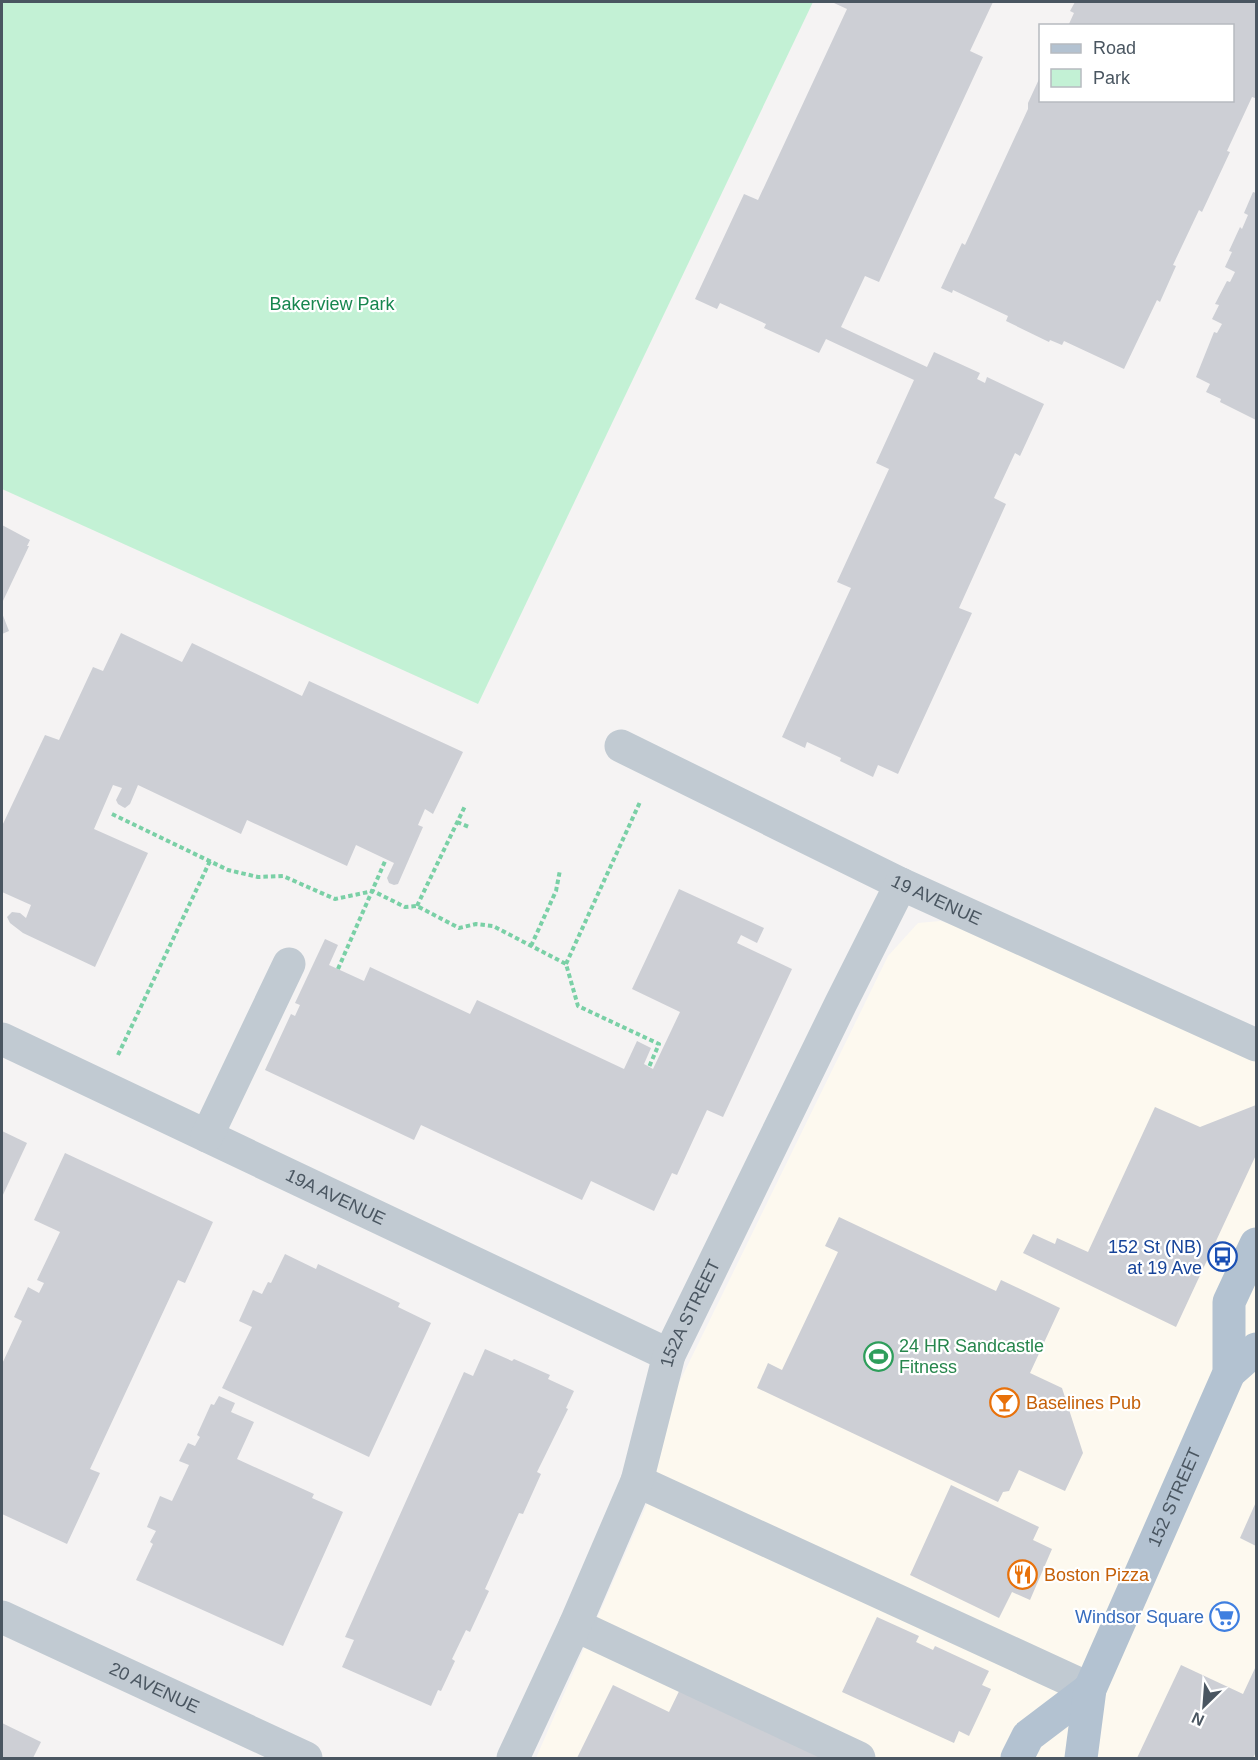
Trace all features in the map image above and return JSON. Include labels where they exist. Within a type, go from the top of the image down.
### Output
[{"type":"main road","name":"152 STREET","points":[[1081,1758],[1090,1689],[1229,1373],[1229,1302],[1257,1244]]},
{"type":"main road","name":"152 STREET","points":[[1229,1373],[1257,1349]]},
{"type":"main road","name":"152 STREET","points":[[1017,1758],[1028,1736],[1090,1689]]},
{"type":"street","name":"19 AVENUE","points":[[621,746],[901,884],[1257,1045]]},
{"type":"street","name":"152A STREET","points":[[513,1758],[575,1625],[637,1480],[669,1355],[901,884]]},
{"type":"street","points":[[207,1136],[289,964]]},
{"type":"street","name":"19A AVENUE","points":[[2,1039],[669,1355]]},
{"type":"street","points":[[637,1480],[1090,1689]]},
{"type":"street","name":"20 AVENUE","points":[[2,1617],[306,1758]]},
{"type":"street","points":[[575,1625],[859,1758]]},
{"type":"path","points":[[640,802],[566,964],[578,1006],[659,1044],[649,1067]]},
{"type":"path","points":[[417,906],[465,806]]},
{"type":"path","points":[[112,814],[228,870],[258,877],[283,876],[335,899],[372,891],[405,907],[417,906],[459,928],[476,924],[493,926],[566,964]]},
{"type":"path","points":[[458,822],[469,827]]},
{"type":"path","points":[[338,969],[386,860]]},
{"type":"path","points":[[104,1087],[210,861]]},
{"type":"path","points":[[531,946],[556,891],[560,870]]},
{"type":"shaded area","points":[[940,921],[1060,956],[1256,1045],[1256,1758],[536,1758],[651,1495],[676,1389],[888,956],[918,923]]},
{"type":"green space","name":"Bakerview Park","points":[[2,2],[813,2],[478,704],[2,489]]},
{"type":"building","points":[[834,2],[993,2],[970,51],[983,57],[879,282],[865,276],[841,327],[927,367],[934,352],[980,373],[977,379],[985,383],[987,377],[1044,404],[1020,456],[1015,453],[994,498],[1006,504],[959,608],[972,613],[898,774],[878,765],[873,777],[807,742],[805,748],[782,737],[851,588],[837,582],[889,469],[876,463],[914,380],[826,339],[819,353],[764,328],[766,324],[720,303],[717,309],[695,299],[744,194],[758,200],[847,9]]},
{"type":"building","points":[[1075,2],[1256,2],[1255,98],[1252,97],[1202,212],[1199,210],[1173,265],[1176,266],[1160,302],[1157,300],[1124,369],[1064,341],[1062,345],[1050,340],[1049,342],[1006,321],[1008,316],[953,290],[952,293],[941,288],[962,243],[965,245],[1028,109],[1028,103],[1039,79],[1039,102],[1234,102],[1234,24],[1069,24],[1074,13],[1070,11]]},
{"type":"building","points":[[1253,192],[1256,193],[1256,420],[1220,402],[1221,399],[1206,392],[1210,384],[1196,377],[1214,332],[1217,333],[1222,324],[1212,319],[1219,305],[1215,304],[1227,281],[1230,282],[1235,272],[1225,267],[1232,252],[1229,251],[1248,215],[1244,213]]},
{"type":"building","points":[[2,525],[30,540],[2,603]]},
{"type":"building","points":[[2,613],[9,631],[2,634]]},
{"type":"building","points":[[121,633],[182,662],[192,643],[302,696],[309,681],[463,752],[433,814],[425,809],[418,825],[423,827],[398,884],[389,883],[387,878],[394,863],[356,845],[347,866],[247,820],[241,834],[138,785],[130,804],[125,808],[116,800],[122,788],[113,785],[94,829],[148,853],[95,967],[23,933],[10,923],[7,917],[12,912],[20,913],[26,918],[31,905],[2,892],[2,826],[45,735],[59,740],[93,667],[103,671]]},
{"type":"building","points":[[679,889],[764,928],[757,943],[741,935],[737,943],[792,969],[723,1117],[707,1110],[677,1175],[672,1173],[654,1211],[591,1181],[582,1200],[421,1125],[414,1140],[265,1070],[291,1014],[295,1016],[300,1005],[295,1003],[325,939],[338,945],[329,965],[364,981],[370,967],[470,1014],[477,1000],[624,1069],[637,1041],[651,1048],[644,1064],[653,1069],[680,1012],[632,989]]},
{"type":"building","points":[[1256,1105],[1256,1155],[1176,1327],[1023,1253],[1033,1234],[1055,1244],[1057,1238],[1088,1252],[1155,1107],[1200,1127]]},
{"type":"building","points":[[2,1131],[27,1143],[2,1197]]},
{"type":"building","points":[[65,1153],[213,1222],[185,1283],[178,1280],[90,1469],[100,1473],[67,1544],[2,1514],[2,1364],[22,1321],[14,1317],[28,1287],[39,1293],[44,1283],[37,1280],[60,1232],[34,1220]]},
{"type":"building","points":[[839,1217],[996,1291],[1001,1280],[1060,1308],[1030,1373],[1062,1388],[1083,1453],[1065,1491],[1019,1470],[1009,1491],[1003,1492],[998,1502],[757,1388],[768,1363],[782,1370],[838,1252],[825,1246]]},
{"type":"building","points":[[285,1254],[316,1269],[318,1264],[400,1303],[398,1307],[431,1323],[369,1457],[222,1388],[252,1327],[239,1321],[253,1290],[262,1294],[268,1282],[271,1283]]},
{"type":"building","points":[[485,1349],[550,1375],[548,1379],[574,1391],[566,1408],[568,1409],[537,1472],[541,1474],[523,1514],[519,1513],[485,1589],[489,1591],[470,1632],[466,1630],[452,1659],[455,1661],[431,1706],[342,1667],[354,1640],[345,1637],[464,1372],[473,1376]]},
{"type":"building","points":[[219,1396],[235,1403],[231,1412],[254,1422],[237,1459],[314,1494],[312,1498],[343,1512],[283,1646],[136,1580],[153,1544],[150,1542],[156,1531],[147,1527],[160,1496],[172,1501],[189,1465],[179,1461],[188,1443],[195,1446],[200,1437],[197,1435],[211,1404],[214,1405]]},
{"type":"building","points":[[951,1485],[1039,1527],[1033,1540],[1052,1549],[1030,1600],[1012,1592],[999,1618],[910,1575]]},
{"type":"building","points":[[1256,1502],[1256,1546],[1240,1538]]},
{"type":"building","points":[[877,1617],[919,1636],[916,1642],[933,1650],[935,1646],[989,1671],[982,1685],[991,1689],[969,1736],[959,1731],[954,1743],[842,1692]]},
{"type":"building","points":[[1181,1665],[1243,1694],[1256,1666],[1256,1752],[1253,1758],[1137,1758]]},
{"type":"building","points":[[683,1683],[840,1758],[577,1758],[613,1685],[669,1712]]},
{"type":"building","points":[[2,1723],[41,1742],[33,1758],[2,1758]]},
{"type":"place","name":"152 St (NB) at 19 Ave","points":[[1223,1257]]},
{"type":"place","name":"24 HR Sandcastle Fitness","points":[[878,1356]]},
{"type":"place","name":"Baselines Pub","points":[[1005,1403]]},
{"type":"place","name":"Boston Pizza","points":[[1023,1575]]},
{"type":"place","name":"Windsor Square","points":[[1225,1617]]}]
